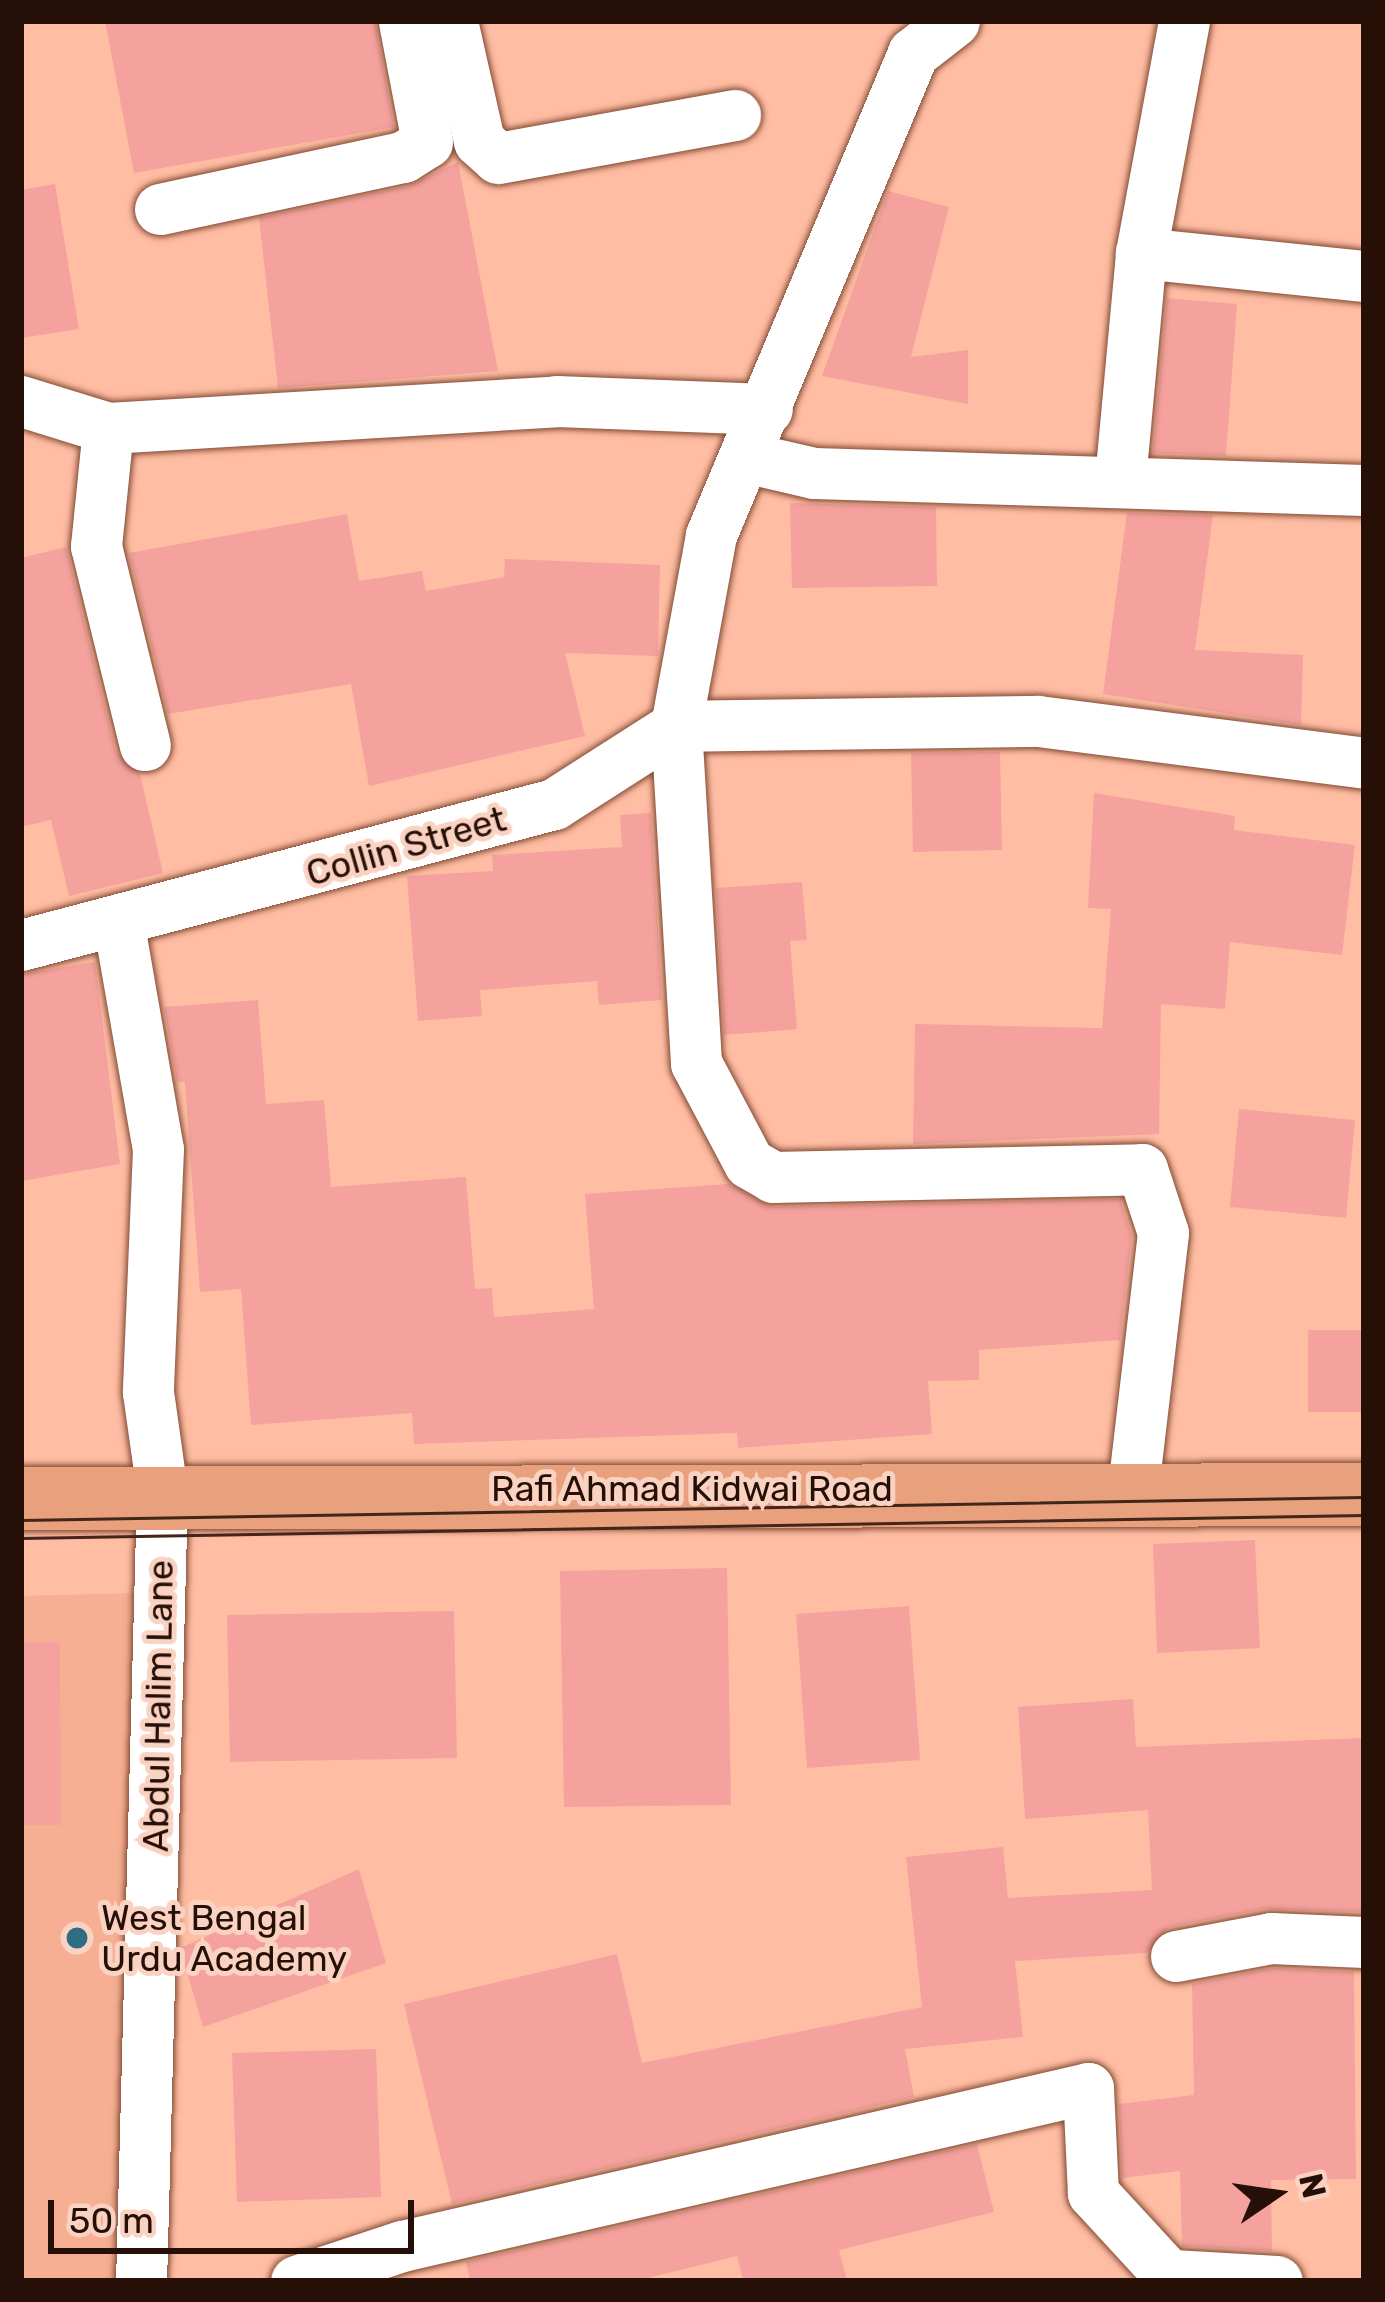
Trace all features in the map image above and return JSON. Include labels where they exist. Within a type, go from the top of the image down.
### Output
[{"type":"main road","name":"Rafi Ahmad Kidwai Road","points":[[21,1498],[162,1492],[1133,1487],[1364,1494]]},
{"type":"street","points":[[160,208],[404,157],[427,142],[404,21]]},
{"type":"street","points":[[452,21],[479,141],[498,158],[735,116]]},
{"type":"street","points":[[954,21],[913,52],[749,458],[711,535],[676,726],[696,1063],[749,1162],[773,1177],[864,1182],[1142,1169],[1163,1233],[1133,1487]]},
{"type":"street","points":[[1120,480],[1141,253],[1184,21]]},
{"type":"street","points":[[1141,253],[1364,276]]},
{"type":"street","points":[[21,401],[108,428],[556,400],[767,409]]},
{"type":"street","points":[[108,428],[96,546],[145,745]]},
{"type":"street","points":[[749,458],[814,472],[1364,490]]},
{"type":"street","points":[[676,726],[1038,721],[1364,764]]},
{"type":"street","name":"Collin Street","points":[[21,944],[119,926],[554,804],[676,726]]},
{"type":"street","points":[[119,926],[158,1149],[148,1392],[162,1492]]},
{"type":"street","name":"Abdul Halim Lane","points":[[141,2281],[162,1492]]},
{"type":"street","points":[[1176,1956],[1271,1938],[1364,1942]]},
{"type":"street","points":[[296,2281],[401,2246],[1088,2088],[1093,2193],[1173,2278],[1276,2281]]},
{"type":"shaded area","name":"West Bengal Urdu Academy","points":[[137,1593],[129,2281],[21,2281],[21,1596]]},
{"type":"building","points":[[105,21],[375,21],[394,127],[134,173]]},
{"type":"building","points":[[458,162],[498,371],[278,388],[259,218],[409,186]]},
{"type":"building","points":[[55,184],[79,329],[21,338],[21,190]]},
{"type":"building","points":[[888,191],[949,207],[911,357],[968,350],[968,404],[822,376]]},
{"type":"building","points":[[1167,298],[1237,304],[1226,456],[1153,453]]},
{"type":"building","points":[[790,503],[936,507],[937,586],[792,588]]},
{"type":"building","points":[[1127,513],[1213,515],[1195,650],[1303,655],[1301,725],[1103,694]]},
{"type":"building","points":[[347,514],[359,581],[422,571],[426,591],[504,577],[505,559],[660,565],[658,656],[565,653],[585,736],[369,786],[351,684],[168,714],[129,553]]},
{"type":"building","points":[[66,547],[116,752],[140,774],[163,873],[69,896],[51,820],[21,827],[21,558]]},
{"type":"building","points":[[1000,752],[1002,850],[913,852],[911,753]]},
{"type":"building","points":[[1094,793],[1235,816],[1234,830],[1355,845],[1342,955],[1230,942],[1225,1009],[1161,1004],[1159,1134],[913,1144],[915,1024],[1102,1028],[1111,909],[1088,908]]},
{"type":"building","points":[[651,813],[662,1000],[599,1005],[597,981],[480,990],[482,1016],[418,1021],[407,876],[493,871],[492,855],[622,847],[620,815]]},
{"type":"building","points":[[802,882],[807,940],[790,941],[797,1029],[724,1035],[716,888]]},
{"type":"building","points":[[95,962],[120,1164],[21,1181],[21,974]]},
{"type":"building","points":[[258,1000],[266,1104],[324,1100],[331,1187],[466,1177],[475,1289],[492,1288],[494,1317],[594,1309],[585,1194],[729,1184],[774,1207],[1120,1199],[1132,1236],[1120,1340],[979,1350],[979,1380],[928,1381],[932,1434],[738,1448],[737,1433],[414,1444],[412,1413],[251,1425],[241,1289],[200,1292],[185,1082],[177,1082],[164,1007]]},
{"type":"building","points":[[1239,1109],[1355,1120],[1346,1218],[1230,1207]]},
{"type":"building","points":[[1308,1330],[1364,1330],[1364,1412],[1308,1412]]},
{"type":"building","points":[[1255,1540],[1260,1648],[1157,1653],[1153,1544]]},
{"type":"building","points":[[727,1568],[731,1805],[564,1807],[560,1571]]},
{"type":"building","points":[[909,1606],[920,1760],[807,1768],[796,1614]]},
{"type":"building","points":[[454,1611],[457,1758],[230,1762],[227,1615]]},
{"type":"building","points":[[21,1642],[60,1642],[61,1825],[21,1825]]},
{"type":"building","points":[[1133,1699],[1136,1747],[1363,1738],[1364,1912],[1265,1909],[1169,1927],[1147,1953],[1015,1961],[1023,2037],[905,2049],[914,2097],[452,2204],[404,2004],[617,1954],[642,2063],[922,2007],[906,1857],[1003,1847],[1008,1898],[1152,1890],[1148,1810],[1025,1819],[1018,1707]]},
{"type":"building","points":[[359,1869],[386,1963],[203,2027],[180,1948]]},
{"type":"building","points":[[1273,1968],[1354,1972],[1356,2179],[1271,2180],[1272,2251],[1182,2246],[1180,2171],[1122,2178],[1119,2104],[1194,2095],[1192,1984]]},
{"type":"building","points":[[376,2049],[381,2197],[237,2202],[232,2053]]},
{"type":"building","points":[[977,2144],[994,2212],[839,2250],[847,2281],[743,2281],[737,2256],[636,2281],[470,2281],[466,2262]]},
{"type":"tram line","points":[[21,1520],[1364,1497]]},
{"type":"tram line","points":[[21,1538],[1364,1515]]},
{"type":"place","name":"West Bengal Urdu Academy","points":[[77,1938]]}]
